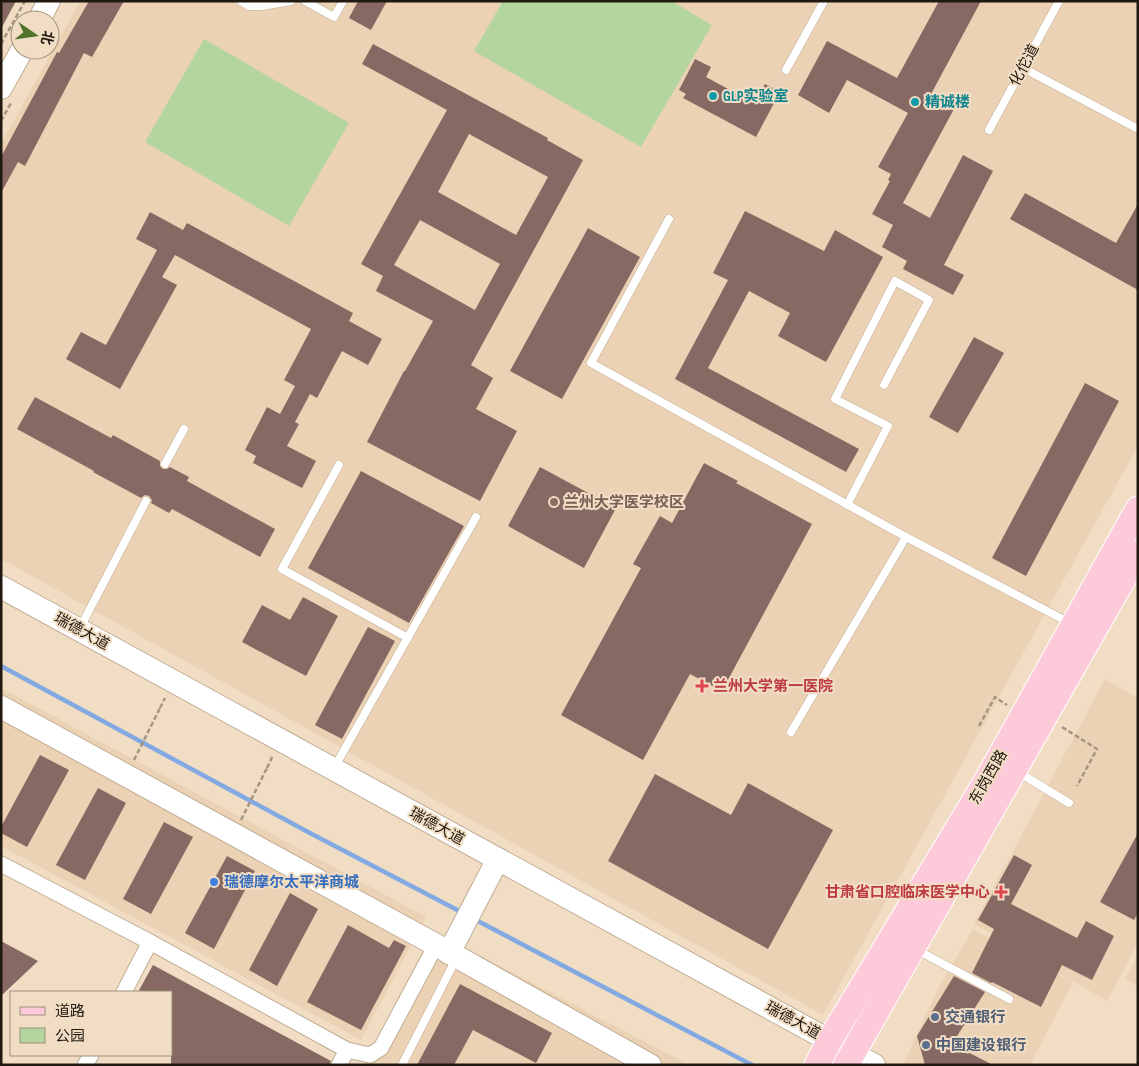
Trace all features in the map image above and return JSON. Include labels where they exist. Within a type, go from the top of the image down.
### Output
[{"type":"main road","name":"东岗西路","points":[[817,1065],[830,1040],[987,780],[1138,509]]},
{"type":"main road","name":"东岗西路","points":[[858,1061],[913,948],[1138,553]]},
{"type":"street","points":[[1,88],[16,60]]},
{"type":"street","name":"瑞德大道","points":[[1,587],[830,1040],[858,1061]]},
{"type":"street","points":[[1,707],[450,947],[650,1065]]},
{"type":"street","points":[[1,864],[150,942],[347,1050],[370,1055],[381,1048],[450,947],[498,859]]},
{"type":"street","points":[[125,991],[150,942]]},
{"type":"street","points":[[339,1065],[347,1050]]},
{"type":"lane","points":[[241,1],[249,6],[262,6],[291,1]]},
{"type":"lane","points":[[305,1],[334,17],[343,1]]},
{"type":"lane","points":[[786,70],[824,1]]},
{"type":"lane","name":"化佗道","points":[[989,130],[1059,1]]},
{"type":"lane","points":[[1023,68],[1138,129]]},
{"type":"lane","points":[[669,219],[591,363],[906,538],[1074,626]]},
{"type":"lane","points":[[847,505],[888,426],[835,399],[896,281],[929,300],[884,385]]},
{"type":"lane","points":[[166,464],[184,429]]},
{"type":"lane","points":[[339,465],[282,569],[408,638]]},
{"type":"lane","points":[[79,630],[146,501]]},
{"type":"lane","points":[[334,770],[476,517]]},
{"type":"lane","points":[[791,732],[906,538]]},
{"type":"lane","points":[[1014,770],[1069,803]]},
{"type":"lane","points":[[402,1065],[450,947]]},
{"type":"lane","points":[[913,948],[1009,999]]},
{"type":"path","points":[[1,44],[25,1]]},
{"type":"path","points":[[979,726],[995,697]]},
{"type":"path","points":[[134,760],[160,708]]},
{"type":"path","points":[[1045,716],[1097,749],[1077,786]]},
{"type":"path","points":[[241,820],[267,768]]},
{"type":"shaded area","name":"兰州大学医学校区","points":[[80,1],[1138,1],[1138,446],[823,1015],[1,559],[1,144],[47,60],[60,60],[60,37]]},
{"type":"shaded area","points":[[1105,679],[1138,698],[1138,943],[1107,1001],[974,924]]},
{"type":"shaded area","name":"瑞德摩尔太平洋商城","points":[[1,688],[426,917],[361,1040],[1,846]]},
{"type":"shaded area","points":[[973,929],[1073,982],[1030,1065],[903,1065],[940,985]]},
{"type":"shaded area","points":[[433,931],[689,1065],[363,1065]]},
{"type":"shaded area","points":[[1138,955],[1138,986],[1125,979]]},
{"type":"green space","points":[[503,1],[671,1],[712,25],[641,147],[474,51]]},
{"type":"green space","points":[[204,39],[349,123],[289,226],[145,142]]},
{"type":"building","points":[[1,1],[16,1],[10,10],[1,29]]},
{"type":"building","points":[[89,1],[124,1],[92,57],[84,53],[25,166],[18,162],[1,193],[1,157],[53,60],[60,60],[60,51]]},
{"type":"building","points":[[358,1],[387,1],[371,30],[349,18]]},
{"type":"building","name":"精诚楼","points":[[939,1],[981,1],[930,96],[954,109],[903,203],[930,218],[963,155],[993,171],[944,265],[964,275],[953,295],[903,269],[907,261],[882,247],[893,225],[872,214],[890,181],[888,180],[891,174],[878,167],[908,113],[847,80],[829,113],[798,95],[827,41],[897,78]]},
{"type":"building","points":[[373,44],[548,138],[547,140],[583,160],[471,365],[493,378],[476,409],[517,431],[480,501],[367,442],[404,371],[433,321],[376,291],[383,276],[361,264],[447,110],[362,64]],"holes":[[[469,134],[548,177],[516,235],[438,192]],[[420,220],[500,264],[475,310],[394,265]]]},
{"type":"building","name":"GLP实验室","points":[[695,59],[711,67],[706,77],[754,103],[765,84],[780,92],[756,137],[683,98],[686,94],[679,90]]},
{"type":"building","points":[[1025,193],[1116,243],[1138,204],[1138,290],[1010,219]]},
{"type":"building","points":[[745,211],[824,251],[835,230],[883,257],[826,362],[778,336],[790,313],[749,291],[708,368],[859,449],[846,472],[675,379],[728,280],[713,273]]},
{"type":"building","points":[[150,212],[183,230],[187,223],[353,313],[349,321],[382,339],[368,365],[342,351],[317,398],[310,394],[295,422],[299,424],[287,446],[316,461],[302,488],[253,463],[256,456],[245,450],[267,407],[280,414],[295,386],[284,380],[311,329],[175,255],[162,277],[177,285],[120,389],[66,359],[81,332],[106,345],[157,250],[136,239]]},
{"type":"building","points":[[588,228],[640,257],[562,399],[510,371]]},
{"type":"building","points":[[974,337],[1004,353],[958,433],[929,417]]},
{"type":"building","points":[[1085,383],[1119,401],[1026,576],[992,558]]},
{"type":"building","points":[[35,397],[111,438],[113,435],[160,461],[160,466],[163,469],[170,467],[189,477],[187,481],[275,529],[260,557],[172,509],[169,513],[151,503],[152,500],[149,496],[145,495],[141,498],[17,429]]},
{"type":"building","points":[[704,463],[738,481],[736,483],[812,524],[722,691],[690,674],[643,760],[561,715],[641,568],[633,564],[660,516],[672,523]]},
{"type":"building","points":[[540,467],[616,508],[584,568],[508,526]]},
{"type":"building","points":[[361,471],[464,526],[409,623],[308,568]]},
{"type":"building","points":[[303,597],[338,616],[306,676],[242,642],[262,605],[290,620]]},
{"type":"building","points":[[368,627],[395,641],[342,739],[315,725]]},
{"type":"building","points":[[40,755],[69,770],[27,847],[1,833],[1,827]]},
{"type":"building","points":[[655,774],[731,815],[748,783],[833,830],[768,949],[608,861]]},
{"type":"building","points":[[98,788],[126,803],[85,880],[56,865]]},
{"type":"building","points":[[164,822],[193,837],[151,914],[123,899]]},
{"type":"building","points":[[1138,833],[1138,913],[1134,920],[1100,902]]},
{"type":"building","points":[[1014,855],[1032,865],[1011,904],[1077,938],[1086,921],[1114,936],[1092,980],[1062,965],[1041,1007],[972,973],[994,929],[978,920]]},
{"type":"building","points":[[227,856],[255,871],[214,949],[185,933]]},
{"type":"building","points":[[290,893],[318,909],[277,986],[249,970]]},
{"type":"building","points":[[348,925],[389,948],[394,940],[406,946],[361,1030],[307,1002]]},
{"type":"building","points":[[1,941],[38,961],[1,996]]},
{"type":"building","points":[[153,965],[331,1061],[330,1065],[171,1065],[172,991],[139,991]]},
{"type":"building","points":[[954,976],[985,992],[952,1044],[993,1065],[925,1065],[917,1036]]},
{"type":"building","points":[[460,984],[552,1033],[536,1063],[473,1030],[454,1065],[417,1065]]},
{"type":"waterway","points":[[1,666],[308,832],[463,913]]},
{"type":"waterway","points":[[474,919],[752,1065]]},
{"type":"place","name":"GLP实验室","points":[[713,96]]},
{"type":"place","name":"精诚楼","points":[[915,102]]},
{"type":"place","name":"兰州大学医学校区","points":[[554,502]]},
{"type":"place","name":"兰州大学第一医院","points":[[702,686]]},
{"type":"place","name":"瑞德摩尔太平洋商城","points":[[214,882]]},
{"type":"place","name":"甘肃省口腔临床医学中心","points":[[1001,892]]},
{"type":"place","name":"交通银行","points":[[935,1017]]},
{"type":"place","name":"中国建设银行","points":[[926,1045]]}]
